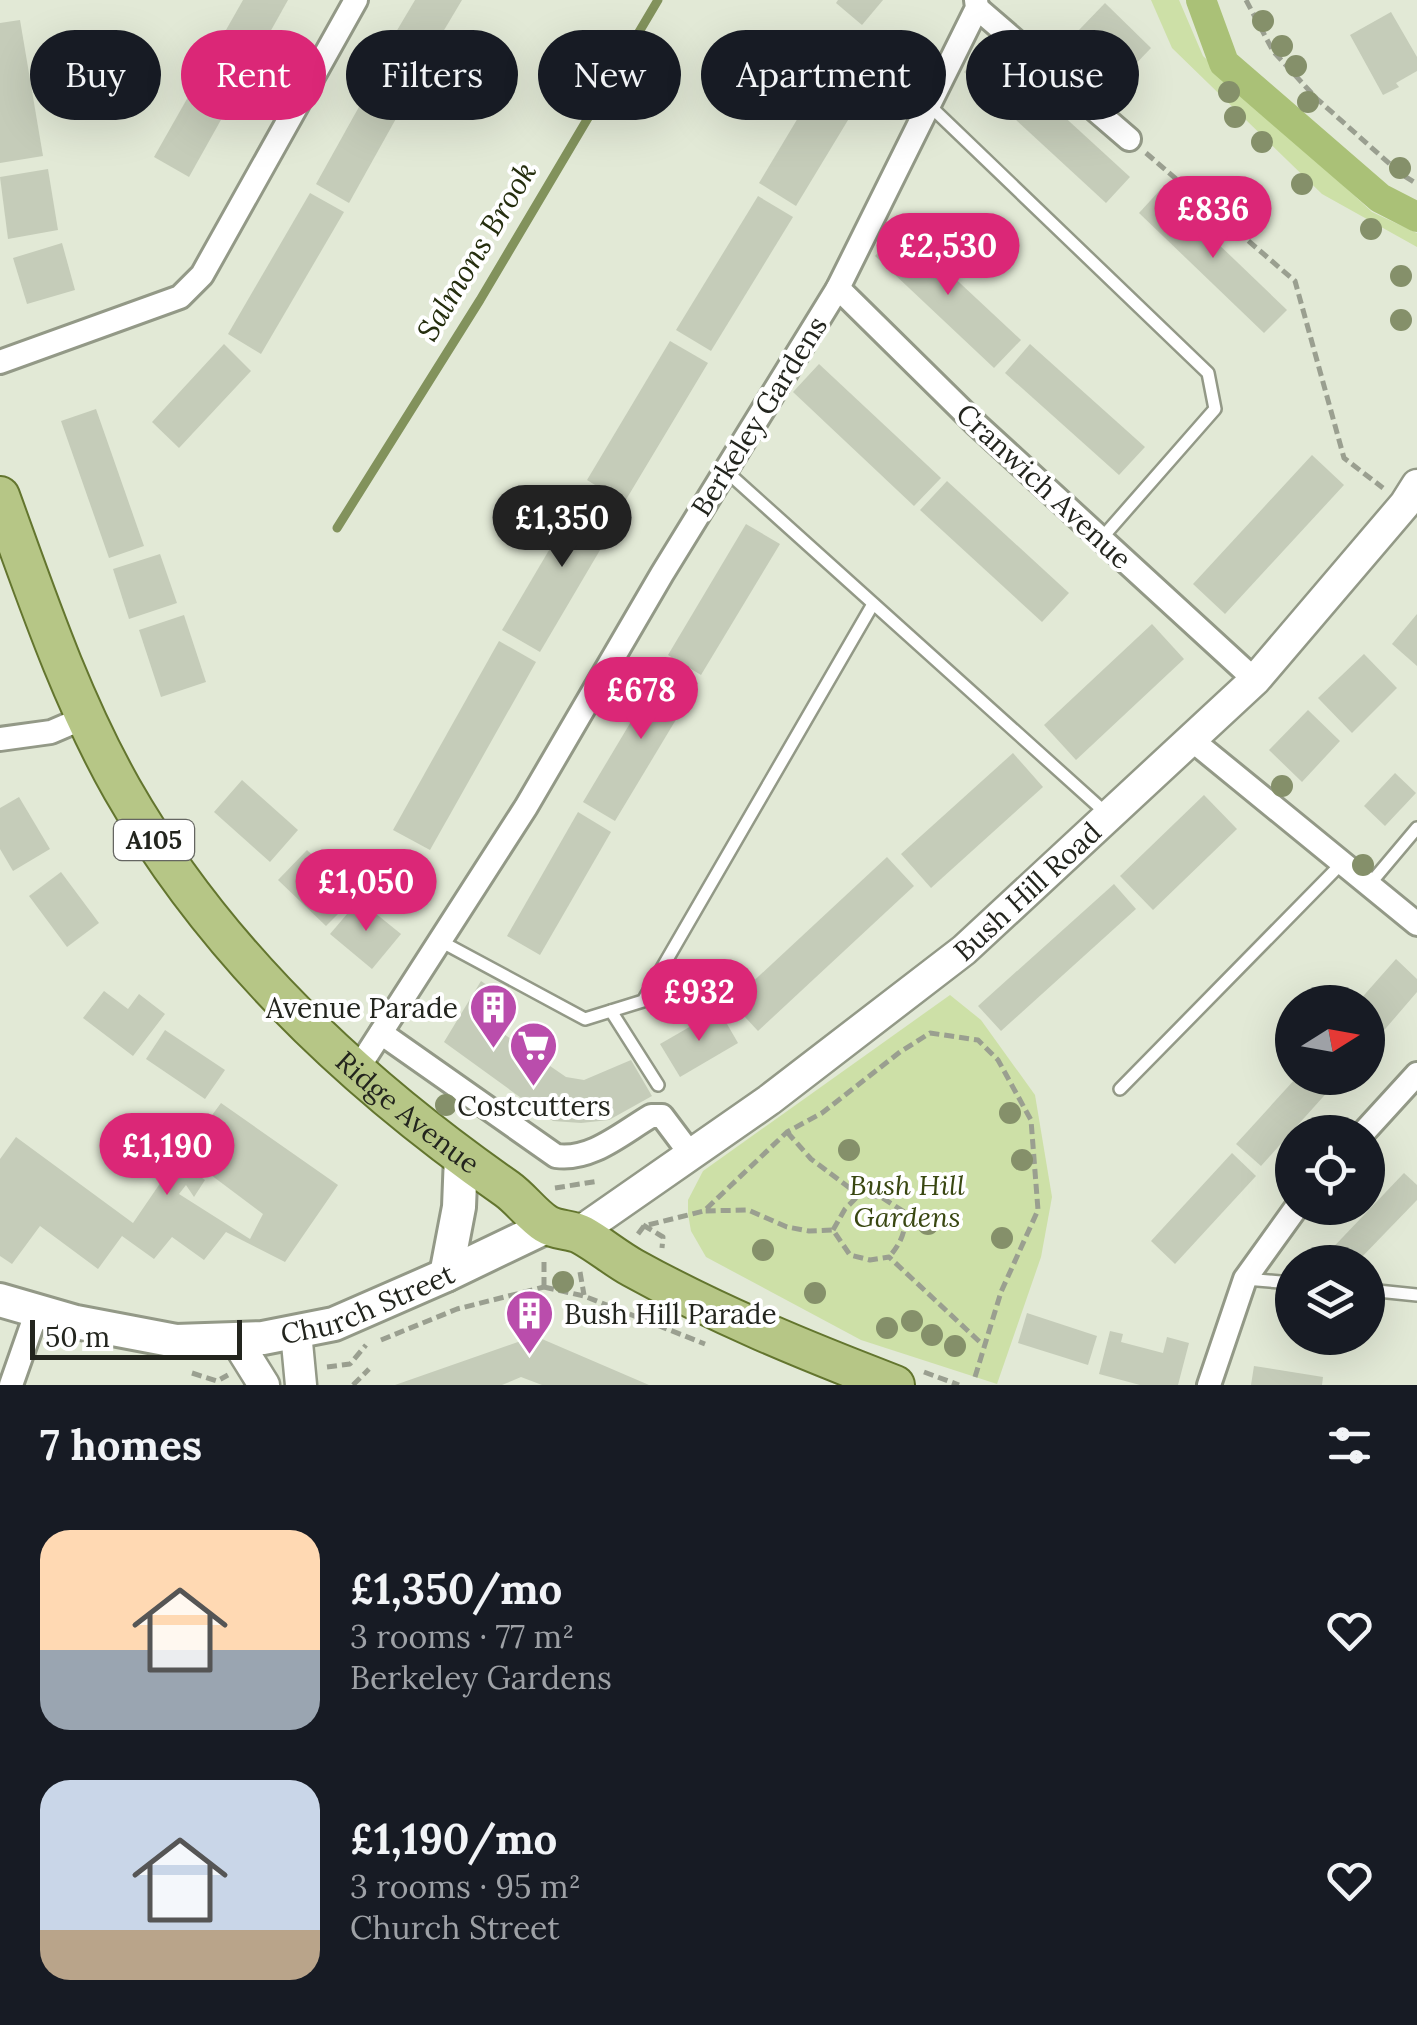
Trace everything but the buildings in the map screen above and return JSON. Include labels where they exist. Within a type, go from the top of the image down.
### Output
[{"type":"main road","name":"Ridge Avenue","points":[[0,496],[59,658],[86,717],[122,789],[174,868],[284,1001],[355,1073],[510,1192],[568,1242]]},
{"type":"main road","points":[[446,1275],[459,1207],[462,1156]]},
{"type":"main road","name":"Church Street","points":[[0,1300],[176,1342],[236,1340],[334,1324],[446,1275],[568,1242]]},
{"type":"main road","name":"A105","points":[[568,1242],[895,1385]]},
{"type":"street","points":[[0,362],[180,297],[202,275],[354,1]]},
{"type":"street","points":[[977,4],[1128,139]]},
{"type":"street","name":"Berkeley Gardens","points":[[946,69],[977,4]]},
{"type":"street","name":"Berkeley Gardens","points":[[355,1073],[526,808],[725,470],[838,288],[922,120]]},
{"type":"street","name":"Cranwich Avenue","points":[[838,288],[1100,540],[1254,680]]},
{"type":"street","name":"Bush Hill Road","points":[[568,1242],[832,1053],[964,950],[1254,680],[1413,501]]},
{"type":"street","points":[[0,739],[51,732],[86,717]]},
{"type":"street","points":[[1192,740],[1417,924]]},
{"type":"street","points":[[381,1033],[556,1156],[573,1158],[586,1154],[651,1116],[662,1116],[692,1156]]},
{"type":"street","points":[[1380,1115],[1417,1074]]},
{"type":"street","points":[[1208,1385],[1245,1279],[1284,1225]]},
{"type":"street","points":[[11,1385],[37,1311]]},
{"type":"street","points":[[296,1332],[301,1385]]},
{"type":"street","points":[[236,1340],[264,1385]]},
{"type":"lane","points":[[945,120],[1208,373],[1214,409],[1100,540]]},
{"type":"lane","points":[[725,470],[1109,816]]},
{"type":"lane","points":[[442,942],[585,1019],[643,1000],[873,604]]},
{"type":"lane","points":[[1369,885],[1417,828]]},
{"type":"lane","points":[[1120,1088],[1342,863]]},
{"type":"lane","points":[[611,1011],[658,1085]]},
{"type":"lane","points":[[1245,1279],[1275,1282]]},
{"type":"lane","points":[[1385,1292],[1417,1295]]},
{"type":"path","points":[[1246,0],[1273,52],[1316,98],[1417,184]]},
{"type":"path","points":[[1128,139],[1295,281],[1344,458],[1413,501]]},
{"type":"path","points":[[704,1211],[788,1132],[822,1112],[930,1033],[978,1040],[998,1060],[1030,1120],[1038,1210],[1000,1292],[975,1376]]},
{"type":"path","points":[[788,1132],[811,1159],[859,1195],[882,1197],[902,1211],[906,1222],[902,1238],[889,1257],[870,1260],[850,1255],[833,1230]]},
{"type":"path","points":[[552,1188],[580,1186],[608,1177]]},
{"type":"path","points":[[833,1230],[859,1195]]},
{"type":"path","points":[[638,1235],[644,1226],[704,1211],[748,1210],[787,1227],[833,1230]]},
{"type":"path","points":[[644,1226],[663,1238]]},
{"type":"path","points":[[568,1242],[584,1283],[584,1296]]},
{"type":"path","points":[[889,1257],[982,1344]]},
{"type":"path","points":[[544,1265],[544,1287]]},
{"type":"path","points":[[333,1366],[350,1364],[363,1347],[443,1314],[544,1287],[584,1296],[625,1312]]},
{"type":"path","points":[[603,1303],[610,1290]]},
{"type":"path","points":[[353,1385],[370,1368]]},
{"type":"green space","points":[[1151,0],[1179,0],[1203,56],[1372,212],[1417,233],[1417,247],[1322,194],[1172,48]]},
{"type":"green space","name":"Bush Hill Gardens","points":[[950,995],[981,1020],[1035,1095],[1052,1197],[1041,1257],[997,1384],[861,1340],[706,1257],[691,1231],[688,1214],[688,1200],[703,1171]]},
{"type":"waterway","name":"Salmons Brook","points":[[337,528],[480,300],[658,0]]},
{"type":"waterway","points":[[1201,0],[1224,63],[1380,198],[1417,217]]},
{"type":"place","name":"Avenue Parade","points":[[493,1050]]},
{"type":"place","name":"Costcutters","points":[[534,1088]]},
{"type":"place","name":"Bush Hill Parade","points":[[529,1356]]}]
